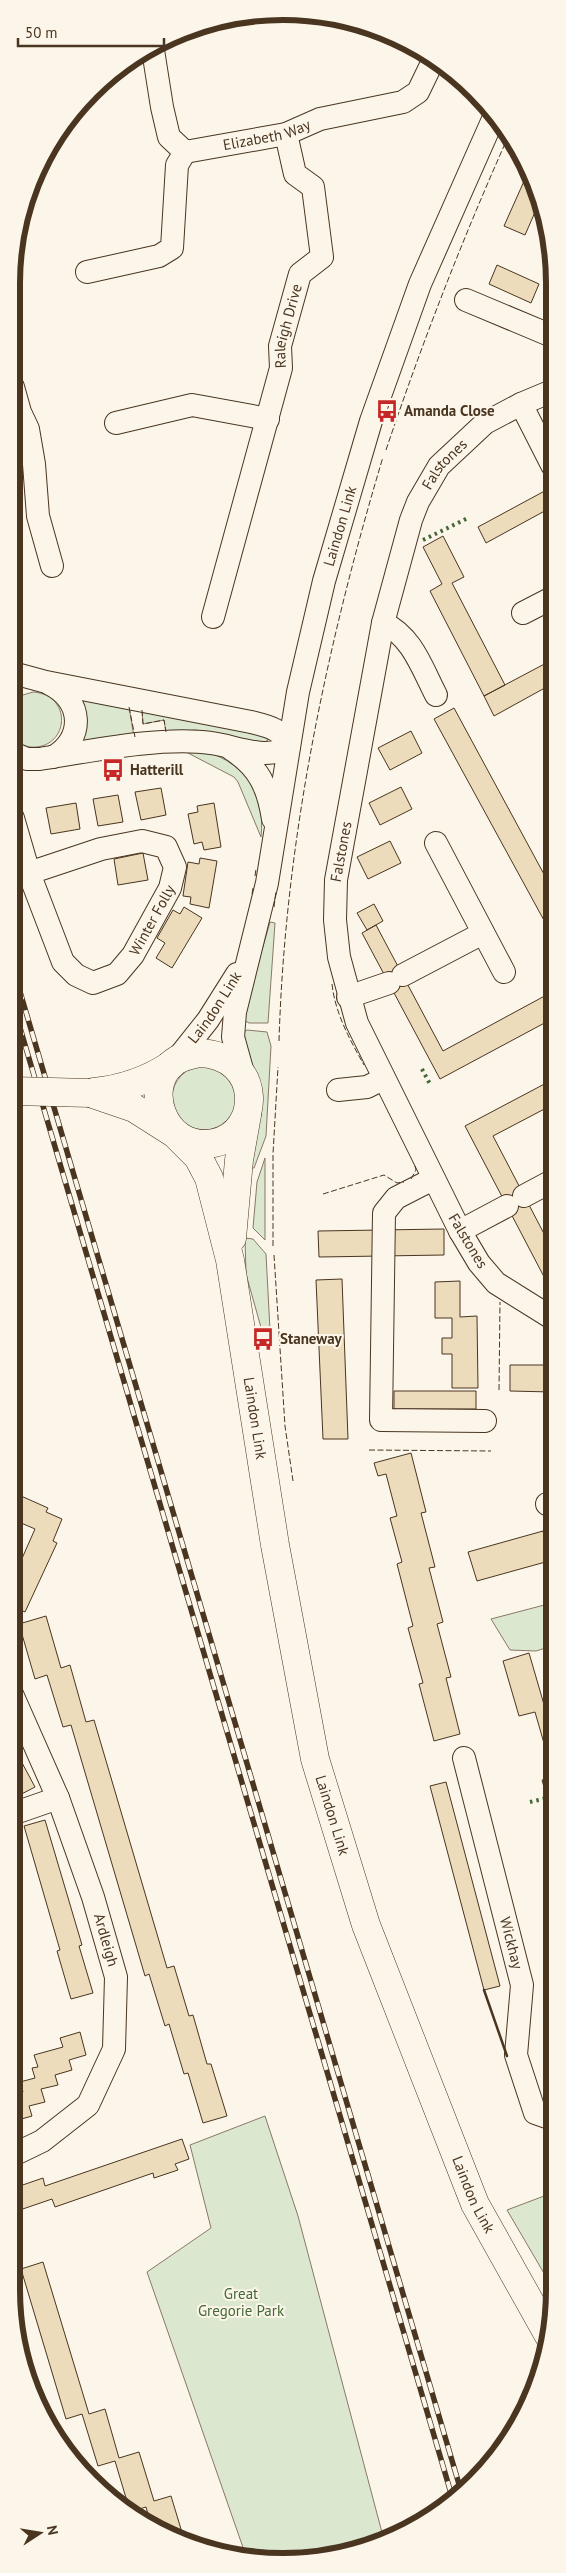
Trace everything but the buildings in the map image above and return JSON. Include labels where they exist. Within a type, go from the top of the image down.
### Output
[{"type":"main road","points":[[20,1091],[90,1093],[114,1090],[138,1083],[174,1062],[199,1053],[223,1058],[242,1072],[248,1088],[249,1106],[236,1131],[216,1143],[188,1142],[134,1108],[90,1093]]},
{"type":"main road","points":[[174,1062],[163,1076],[159,1099],[161,1112],[175,1134]]},
{"type":"main road","name":"Laindon Link","points":[[230,1260],[239,1160],[249,1106]]},
{"type":"main road","name":"Laindon Link","points":[[175,1134],[189,1147],[205,1168],[230,1260],[275,1546],[315,1759],[366,1925],[475,2204],[544,2326]]},
{"type":"street","points":[[88,272],[159,256],[172,248],[177,165],[185,152],[169,137],[154,54]]},
{"type":"street","name":"Elizabeth Way","points":[[185,152],[286,134],[320,119],[403,102],[418,92],[432,66]]},
{"type":"street","name":"Laindon Link","points":[[242,1072],[233,1037],[233,1024],[267,883],[298,692],[324,580],[371,421],[420,284],[492,122]]},
{"type":"street","name":"Raleigh Drive","points":[[213,617],[281,368],[280,346],[300,274],[322,257],[313,187],[296,174],[286,134]]},
{"type":"street","points":[[466,300],[546,333]]},
{"type":"street","name":"Falstones","points":[[546,394],[521,404],[486,423],[439,466],[411,520],[383,623],[336,880],[335,920],[339,957],[348,997],[357,1023],[383,1080],[460,1231],[479,1263],[496,1283],[546,1314]]},
{"type":"street","points":[[521,404],[546,453]]},
{"type":"street","points":[[116,423],[192,405],[268,419]]},
{"type":"street","points":[[20,412],[28,429],[34,464],[38,516],[52,566]]},
{"type":"street","points":[[522,613],[546,601]]},
{"type":"street","points":[[383,623],[396,629],[408,641],[436,695]]},
{"type":"street","points":[[20,675],[46,682],[251,722],[280,732],[290,746],[284,750],[266,753],[214,743],[192,741],[161,743],[53,757],[20,758]]},
{"type":"street","points":[[20,685],[46,682],[62,690],[69,698],[75,716],[75,730],[70,743],[64,751],[53,757]]},
{"type":"street","points":[[251,722],[269,722],[280,718],[295,700],[298,692]]},
{"type":"street","points":[[214,743],[231,749],[254,766],[268,794],[273,818],[274,840]]},
{"type":"street","name":"Winter Folly","points":[[20,842],[29,874],[64,962],[76,975],[93,983],[116,974],[133,955],[170,888],[174,867],[166,847],[142,841],[101,849],[29,874]]},
{"type":"street","points":[[436,842],[504,972]]},
{"type":"street","points":[[348,997],[396,979],[484,933]]},
{"type":"street","name":"Laindon Link","points":[[174,1062],[208,1020],[249,954]]},
{"type":"street","points":[[338,1090],[367,1087],[383,1080]]},
{"type":"street","points":[[434,1179],[396,1198],[384,1213],[381,1420],[485,1421]]},
{"type":"street","points":[[460,1231],[546,1184]]},
{"type":"street","name":"Ardleigh","points":[[20,1712],[58,1798],[93,1897],[116,1977],[114,2049],[88,2105],[42,2141],[20,2152]]},
{"type":"street","name":"Wickhay","points":[[464,1758],[522,1985],[516,2055],[535,2113],[546,2117]]},
{"type":"street","points":[[20,1811],[58,1798]]},
{"type":"green space","points":[[33,692],[46,695],[55,702],[60,712],[62,722],[59,732],[53,740],[43,746],[30,747],[20,744],[20,697]]},
{"type":"green space","points":[[82,700],[129,707],[134,737],[84,745],[82,740]]},
{"type":"green space","points":[[142,710],[264,733],[268,740],[263,743],[196,730],[166,732],[164,720],[143,724]]},
{"type":"green space","points":[[197,749],[227,761],[248,779],[255,791],[259,805],[262,820],[261,837],[238,782],[234,777],[188,753]]},
{"type":"green space","points":[[270,922],[275,923],[268,1023],[249,1023],[242,1019]]},
{"type":"green space","points":[[247,1030],[267,1032],[271,1046],[266,1136],[254,1168],[251,1168],[247,1055],[244,1032]]},
{"type":"green space","points":[[204,1066],[222,1072],[230,1080],[236,1098],[230,1116],[222,1124],[204,1130],[186,1124],[178,1116],[172,1098],[178,1080],[186,1072]]},
{"type":"green space","points":[[265,1158],[265,1240],[253,1228],[257,1182]]},
{"type":"green space","points":[[245,1238],[253,1239],[266,1254],[270,1330],[262,1331],[246,1274]]},
{"type":"green space","points":[[546,1605],[546,1648],[536,1651],[510,1650],[491,1619]]},
{"type":"green space","name":"Great Gregorie Park","points":[[265,2116],[298,2216],[382,2534],[351,2544],[317,2551],[283,2553],[244,2550],[147,2272],[211,2228],[190,2145]]},
{"type":"green space","points":[[546,2195],[546,2277],[507,2210]]},
{"type":"railway","points":[[20,992],[459,2485]]},
{"type":"railway","points":[[20,1028],[451,2492]]},
{"type":"hedge","points":[[423,540],[468,518]]},
{"type":"hedge","points":[[422,1069],[431,1086]]},
{"type":"hedge","points":[[530,1802],[546,1798]]},
{"type":"fence","points":[[386,450],[443,292],[506,143]]},
{"type":"fence","points":[[279,1041],[290,893],[312,746],[344,600],[362,528],[383,457]]},
{"type":"fence","points":[[129,707],[135,737]]},
{"type":"fence","points":[[142,710],[143,724],[164,720],[166,732]]},
{"type":"fence","points":[[255,876],[256,869]]},
{"type":"fence","points":[[252,894],[253,888]]},
{"type":"fence","points":[[274,907],[276,891]]},
{"type":"fence","points":[[332,984],[340,1016],[364,1065]]},
{"type":"fence","points":[[273,1246],[273,1154],[278,1067]]},
{"type":"fence","points":[[411,1179],[416,1170],[415,1166]]},
{"type":"fence","points":[[323,1194],[384,1175],[397,1183],[404,1182]]},
{"type":"fence","points":[[274,1255],[285,1426],[293,1481]]},
{"type":"fence","points":[[499,1390],[500,1302]]},
{"type":"fence","points":[[369,1450],[491,1451]]},
{"type":"wall","points":[[484,1990],[507,2056]]},
{"type":"place","name":"Amanda Close","points":[[387,411]]},
{"type":"place","name":"Hatterill","points":[[113,770]]},
{"type":"place","name":"Staneway","points":[[263,1339]]}]
